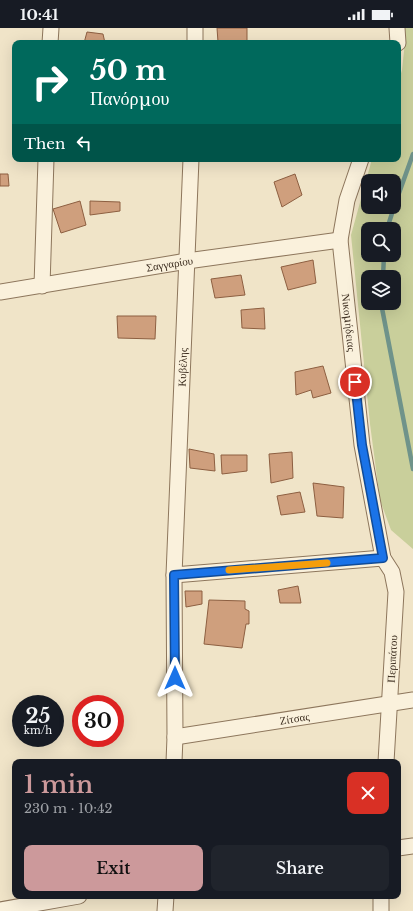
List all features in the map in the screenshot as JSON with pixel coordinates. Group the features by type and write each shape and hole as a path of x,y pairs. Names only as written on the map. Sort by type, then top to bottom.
{"street":[{"path":"50,40 51,28"},
{"path":"194,40 195,28"},
{"path":"397,28 398,40"},
{"path":"42,286 46,162"},
{"name":"Κυβέλης","path":"174,759 174,575 191,162"},
{"name":"Νικομήδειας","path":"360,162 347,200 340,240 362,445 383,558"},
{"name":"Σαγγαρίου","path":"0,292 187,261 340,240"},
{"path":"174,575 383,558"},
{"name":"Περιπάτου","path":"383,558 392,572 396,592 386,759"},
{"name":"Ζίτσας","path":"175,737 413,700"},
{"path":"401,848 413,846"},
{"path":"0,910 24,909 67,899"},
{"path":"165,911 166,899"},
{"path":"381,899 381,911"}],"green space":[{"path":"404,28 413,28 413,549 391,530 380,500 370,424 351,235 361,199 361,214 401,214 401,174 368,174 371,162 401,162 401,73 405,42"}],"building":[{"path":"217,28 247,28 247,40 218,40"},
{"path":"87,32 103,34 104,40 85,40"},
{"path":"0,174 8,174 9,186 0,186"},
{"path":"295,174 302,195 282,207 274,182"},
{"path":"80,201 86,225 61,233 53,209"},
{"path":"90,201 120,202 120,211 90,215"},
{"path":"313,260 316,283 288,290 281,267"},
{"path":"241,275 245,295 215,298 211,279"},
{"path":"264,308 265,329 242,328 241,310"},
{"path":"117,316 156,316 155,339 118,338"},
{"path":"323,366 331,393 313,398 311,390 296,395 295,372"},
{"path":"189,449 214,454 215,471 190,468"},
{"path":"292,452 293,478 271,483 269,454"},
{"path":"221,455 247,455 247,471 222,474"},
{"path":"313,483 344,487 343,518 317,516"},
{"path":"300,492 305,512 281,515 277,496"},
{"path":"298,586 301,603 280,603 278,590"},
{"path":"185,591 202,591 202,604 186,607"},
{"path":"209,600 245,601 245,609 249,611 249,624 246,624 242,648 204,644"}],"waterway":[{"path":"401,187 413,154"},
{"path":"389,222 392,214"},
{"path":"383,270 384,262"},
{"path":"382,310 413,469"}],"slow traffic":[{"path":"229,570 327,563"}],"route":[{"path":"175,678 174,575 383,558 362,445 355,382"}]}
